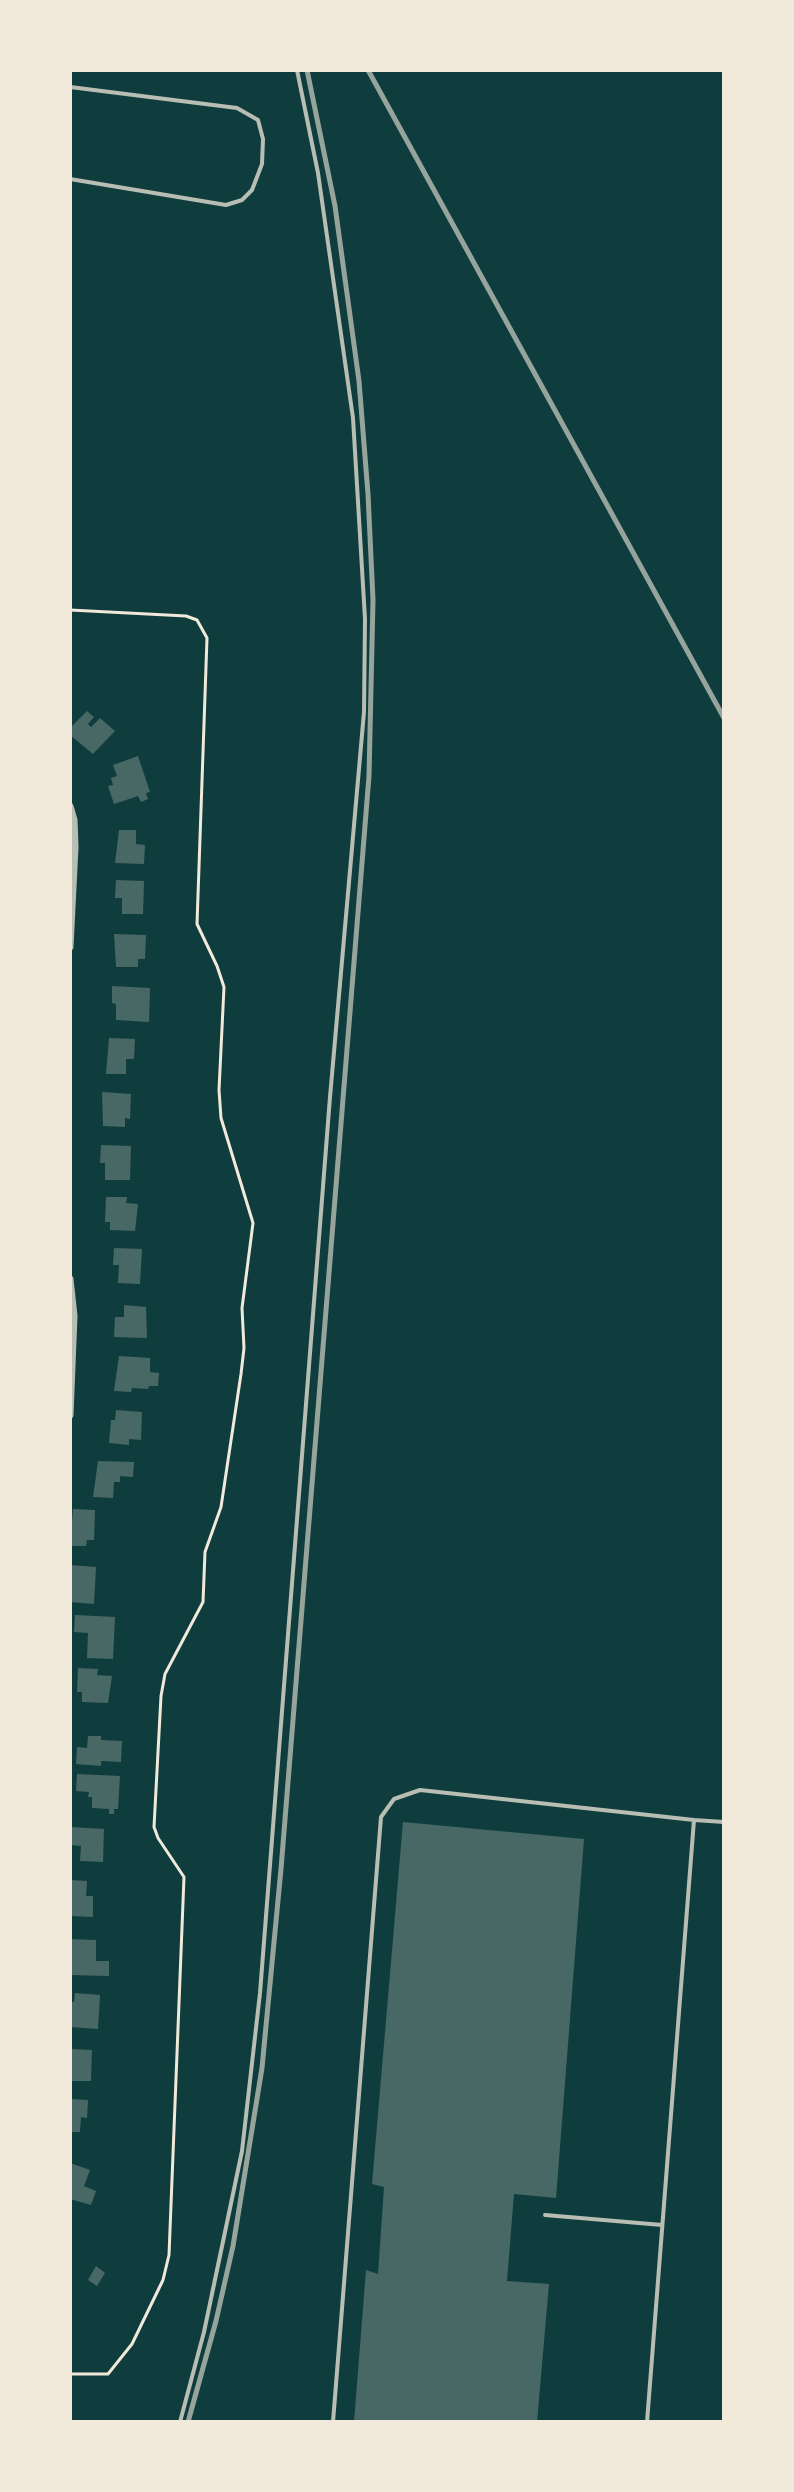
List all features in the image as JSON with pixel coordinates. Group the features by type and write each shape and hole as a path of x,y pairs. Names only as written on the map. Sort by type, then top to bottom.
{"street":[{"path":"70,806 75,847 70,947"},
{"path":"70,1279 74,1316 70,1415"}],"lane":[{"path":"180,2422 204,2332 242,2151 260,1993 329,1113 364,712 365,619 353,418 318,173 297,70"},
{"path":"70,87 237,108 258,120 263,139 262,164 252,190 242,200 226,205 70,179"},
{"path":"333,2422 381,1817 394,1799 420,1790 724,1822"},
{"path":"647,2422 694,1820"},
{"path":"545,2215 662,2225"}],"path":[{"path":"70,610 186,616 197,620 207,638 197,924 224,987 219,1090 221,1118 253,1223 242,1308 244,1348 241,1374 221,1507 204,1559 203,1602 165,1674 160,1707 154,1827 184,1877 169,2255 163,2280 132,2344 108,2374 70,2374"}],"building":[{"path":"87,711 94,717 88,724 91,727 100,718 115,731 93,754 70,735 70,728"},
{"path":"138,756 150,792 146,793 148,799 141,802 138,796 114,804 108,786 113,785 111,778 117,776 113,765"},
{"path":"119,830 136,830 136,844 145,845 144,864 115,863"},
{"path":"116,880 144,881 143,914 122,914 122,898 115,898"},
{"path":"114,934 146,935 145,959 138,959 138,967 116,967"},
{"path":"112,986 150,988 149,1022 116,1020"},
{"path":"109,1038 135,1039 134,1059 126,1059 126,1074 106,1074"},
{"path":"102,1092 131,1094 130,1119 125,1118 125,1127 103,1126"},
{"path":"101,1145 131,1146 130,1180 105,1180 105,1163 100,1163"},
{"path":"106,1197 127,1197 126,1203 138,1204 135,1231 110,1230 110,1222 105,1222"},
{"path":"114,1248 142,1249 140,1284 118,1283 119,1265 113,1265"},
{"path":"124,1305 146,1307 147,1338 114,1337 115,1317 124,1317"},
{"path":"119,1356 150,1358 150,1372 159,1373 158,1386 132,1388 131,1392 114,1391"},
{"path":"116,1410 142,1412 141,1440 129,1439 129,1445 109,1443 111,1420 115,1420"},
{"path":"98,1461 134,1462 133,1477 120,1476 120,1482 114,1482 113,1498 93,1497"},
{"path":"73,1509 95,1510 94,1540 87,1540 86,1546 70,1546"},
{"path":"70,1565 96,1567 94,1604 70,1602"},
{"path":"75,1615 115,1617 113,1659 87,1658 88,1633 74,1632"},
{"path":"78,1668 98,1669 97,1675 112,1676 108,1703 82,1702 82,1692 77,1692"},
{"path":"88,1736 122,1741 121,1762 101,1761 101,1766 76,1764 77,1747 87,1748"},
{"path":"77,1774 120,1776 118,1809 114,1809 114,1814 109,1814 109,1809 92,1808 89,1792 76,1791"},
{"path":"403,1822 584,1839 556,2198 514,2194 507,2281 549,2284 537,2422 354,2422 366,2270 378,2274 384,2187 372,2184"},
{"path":"70,1827 104,1829 103,1862 80,1861 81,1846 70,1845"},
{"path":"70,1880 87,1881 86,1896 93,1896 93,1917 70,1916"},
{"path":"71,1939 96,1940 96,1961 109,1961 109,1976 70,1975"},
{"path":"75,1993 100,1995 98,2029 70,2027 70,2009"},
{"path":"71,2049 92,2050 91,2081 70,2081"},
{"path":"70,2099 88,2100 87,2118 81,2117 80,2132 70,2132"},
{"path":"70,2163 90,2170 84,2186 96,2191 91,2205 70,2199"},
{"path":"96,2266 105,2273 97,2286 88,2280"}],"railway":[{"path":"188,2422 233,2246 262,2068 281,1869 369,776 373,600 359,381 335,206 307,70"},
{"path":"368,70 724,718"}]}
